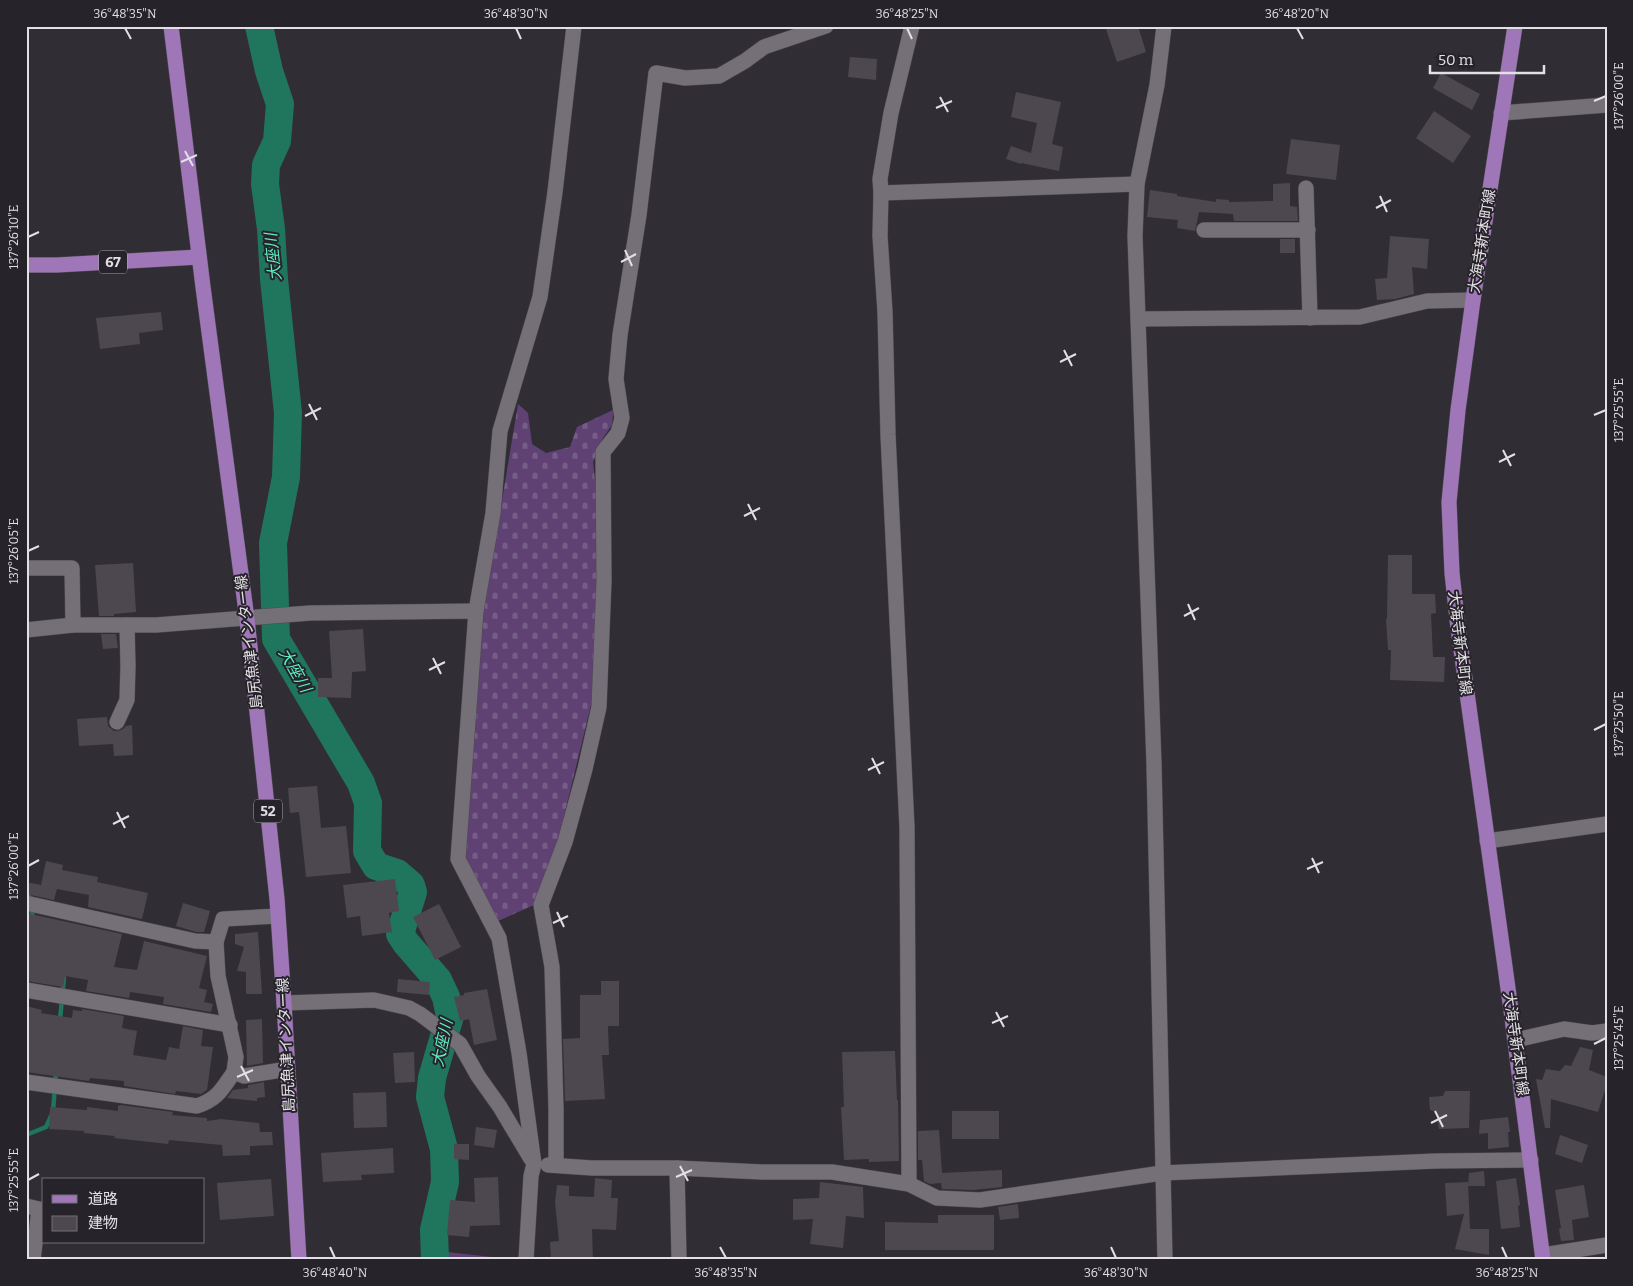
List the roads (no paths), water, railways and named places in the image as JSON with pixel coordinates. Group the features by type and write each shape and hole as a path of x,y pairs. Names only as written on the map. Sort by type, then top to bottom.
{"main road":[{"name":"島尻魚津インター線","path":"171,26 199,257 248,619 278,916 299,1260"},
{"name":"大海寺新本町線","path":"1515,26 1473,300 1458,410 1449,502 1452,573 1487,841 1516,1040 1543,1257"},
{"name":"67","path":"26,265 199,257"}],"street":[{"path":"526,1260 531,1176 534,1164 519,1053 499,938 458,859 476,611 493,513 500,431 540,296 555,192 574,26"},
{"path":"556,1165 552,967 541,906 565,842 585,769 599,707 604,580 602,452 618,433 622,418 616,379 620,335 639,214 656,73 684,78 720,76 764,47 826,26"},
{"path":"908,1184 907,827 888,435 885,312 880,236 880,179 891,113 912,26"},
{"path":"1164,26 1157,85 1136,184 1135,236 1154,764 1165,1260"},
{"path":"1502,113 1607,105"},
{"path":"881,193 1136,184"},
{"path":"1306,188 1310,318"},
{"path":"1204,230 1308,230"},
{"path":"1138,319 1360,317 1427,301 1473,300"},
{"path":"26,568 72,568 73,625"},
{"path":"26,630 73,625 156,625 310,613 476,611"},
{"path":"116,722 127,700 127,625"},
{"path":"1487,841 1607,824"},
{"path":"26,902 195,941 216,942"},
{"path":"26,1082 198,1106 210,1102 220,1092 234,1072 236,1057 218,976 216,942 223,919 278,916"},
{"path":"26,990 230,1024"},
{"path":"284,1003 374,1000 409,1008 420,1014 460,1044 534,1164"},
{"path":"1516,1040 1564,1029 1592,1033 1607,1031"},
{"path":"234,1072 244,1076 288,1069"},
{"path":"534,1164 592,1168 832,1172 908,1184 937,1198 980,1200 1162,1173 1436,1161 1531,1160"},
{"path":"677,1168 679,1260"},
{"path":"26,1206 39,1209 33,1260"},
{"path":"1543,1257 1607,1245"}],"waterway":[{"name":"大座川","path":"259,26 269,71 280,104 277,141 266,165 265,184 288,413 286,477 273,543 276,639 361,783 368,803 367,851 376,866 397,873 411,885 413,892 400,934 438,980 446,997 450,1016 432,1078 430,1097 444,1149 445,1182 434,1230 435,1260"},
{"path":"26,881 33,918"},
{"path":"60,1020 64,978"},
{"path":"26,1135 46,1127 53,1112 56,1071"}]}
